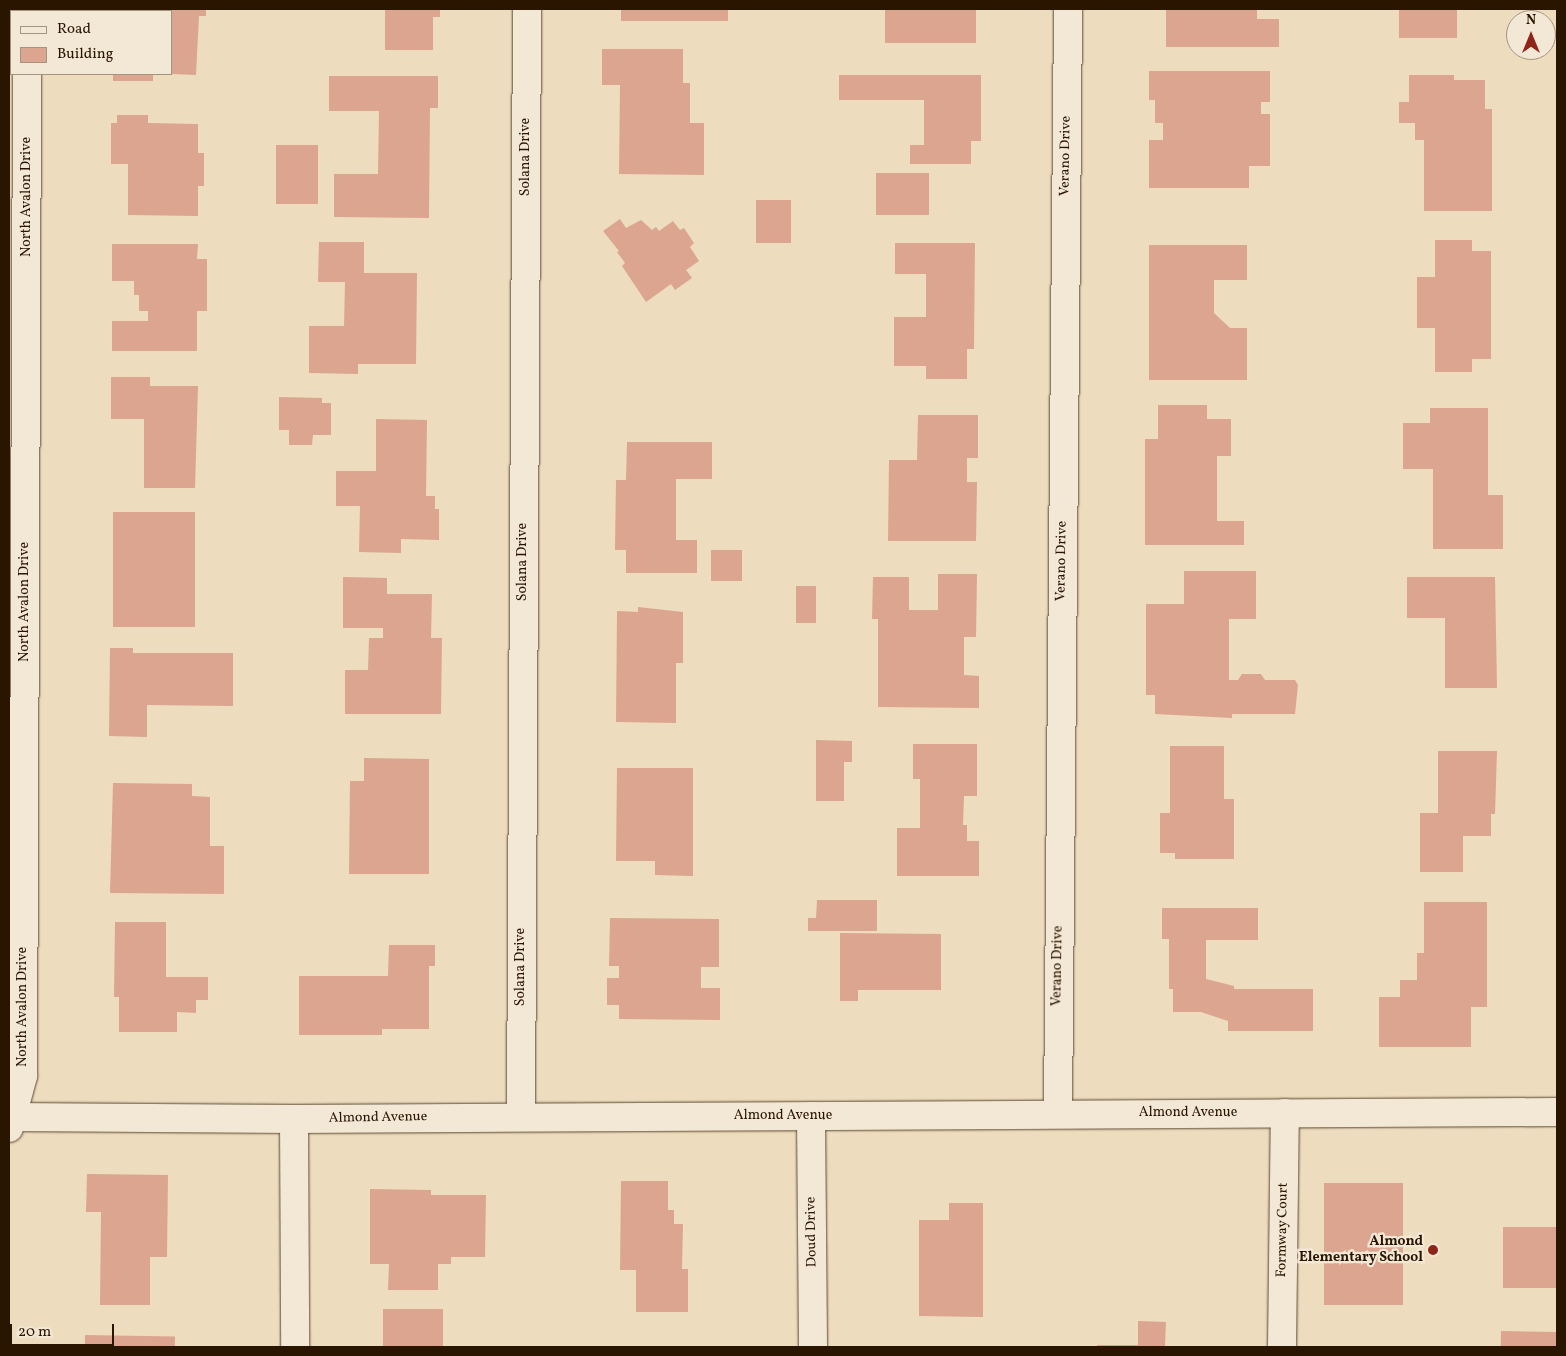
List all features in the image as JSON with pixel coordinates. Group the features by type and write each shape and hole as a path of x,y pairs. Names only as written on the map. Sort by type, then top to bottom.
{"street":[{"name":"Solana Drive","path":"521,1116 527,9"},
{"name":"Verano Drive","path":"1058,1114 1068,9"},
{"name":"North Avalon Drive","path":"10,1121 23,1076 27,75"},
{"name":"Almond Avenue","path":"10,1121 521,1116 1557,1112"},
{"name":"Formway Court","path":"1282,1347 1285,1113"},
{"name":"Doud Drive","path":"811,1116 813,1347"},
{"path":"294,1119 295,1347"}],"building":[{"path":"113,9 206,9 206,16 199,16 196,75 172,74 172,10"},
{"path":"385,9 440,9 440,17 433,17 433,50 385,50"},
{"path":"621,9 728,9 728,21 621,21"},
{"path":"885,9 976,9 976,43 885,43"},
{"path":"1166,9 1257,9 1257,19 1279,19 1279,47 1166,47"},
{"path":"1399,9 1457,9 1457,38 1399,38"},
{"path":"602,49 683,49 683,83 690,83 690,123 704,123 704,175 619,174 620,85 602,85"},
{"path":"1149,71 1270,71 1270,102 1261,102 1261,114 1270,114 1270,166 1249,166 1249,188 1149,188 1149,140 1163,140 1163,123 1155,123 1155,100 1149,100"},
{"path":"113,75 153,75 153,81 113,81"},
{"path":"839,75 981,75 981,141 971,141 971,164 910,164 910,145 924,145 924,100 839,100"},
{"path":"1409,75 1454,75 1454,80 1485,80 1485,109 1492,109 1492,211 1424,211 1424,140 1415,140 1415,123 1399,123 1399,102 1409,102"},
{"path":"329,76 438,76 438,108 430,108 429,218 334,217 334,174 378,174 379,111 329,111"},
{"path":"117,115 148,115 148,123 198,124 198,153 204,153 204,186 198,186 198,216 128,215 128,164 111,164 111,123 117,123"},
{"path":"276,145 318,145 318,204 276,204"},
{"path":"876,173 929,173 929,215 876,215"},
{"path":"756,200 791,200 791,243 756,243"},
{"path":"620,219 626,228 641,220 652,230 656,227 659,231 673,221 680,230 684,228 694,243 690,247 699,261 686,270 692,278 675,290 671,284 646,302 622,266 625,263 617,252 619,251 603,231"},
{"path":"1435,240 1472,240 1472,251 1491,251 1491,359 1472,359 1472,372 1435,372 1435,328 1417,328 1417,277 1435,277"},
{"path":"319,242 364,242 364,273 417,273 416,364 358,364 358,374 309,373 309,326 344,326 345,282 318,282"},
{"path":"895,243 975,243 974,349 967,349 967,379 926,379 926,366 894,366 894,317 926,317 926,274 895,274"},
{"path":"112,244 198,244 197,259 207,259 207,311 197,311 197,351 112,351 112,321 148,321 148,311 139,311 139,295 134,295 134,281 112,281"},
{"path":"1149,245 1247,245 1247,280 1214,280 1214,313 1230,328 1247,328 1247,380 1149,380"},
{"path":"111,377 150,377 150,386 198,386 195,488 144,488 144,419 111,419"},
{"path":"279,397 322,398 322,403 331,403 331,435 313,435 312,445 289,445 289,430 279,430"},
{"path":"1158,405 1207,405 1207,419 1231,419 1231,456 1217,456 1217,521 1244,521 1244,545 1145,545 1145,439 1158,439"},
{"path":"1430,408 1488,408 1488,495 1503,495 1503,549 1433,549 1433,469 1403,469 1403,423 1430,423"},
{"path":"918,415 978,415 978,458 967,458 967,482 977,482 976,541 888,541 889,460 917,460"},
{"path":"376,419 427,420 426,496 435,496 435,509 439,509 439,540 401,539 401,553 359,552 360,506 336,506 336,471 376,471"},
{"path":"627,442 712,442 712,479 676,479 676,540 697,540 697,573 626,573 626,550 615,550 616,480 626,480"},
{"path":"113,512 195,512 195,627 113,627"},
{"path":"711,550 742,550 742,581 711,581"},
{"path":"1184,571 1256,571 1256,619 1229,619 1229,680 1238,680 1242,674 1261,674 1265,680 1295,680 1298,685 1295,714 1232,714 1232,718 1155,714 1155,695 1146,695 1146,604 1184,604"},
{"path":"938,574 977,574 976,637 964,637 964,675 979,676 979,708 878,707 878,619 872,619 873,577 909,577 909,610 938,610"},
{"path":"343,577 387,578 387,594 432,594 431,638 442,638 441,714 345,714 345,670 368,670 369,638 383,638 383,628 343,628"},
{"path":"1407,577 1495,577 1497,688 1445,688 1445,618 1407,618"},
{"path":"796,586 816,586 816,623 796,623"},
{"path":"638,607 683,612 683,663 676,663 676,723 616,722 617,611 638,612"},
{"path":"110,648 133,648 133,653 233,653 233,706 147,705 147,737 109,736"},
{"path":"816,740 852,741 852,762 844,762 844,801 816,801"},
{"path":"913,744 977,744 977,796 964,796 963,825 967,825 967,841 979,841 979,876 897,876 897,828 920,828 920,779 913,779"},
{"path":"1170,746 1224,746 1224,799 1234,799 1234,859 1175,859 1175,853 1160,853 1160,813 1170,813"},
{"path":"1438,751 1497,751 1495,814 1491,814 1491,836 1463,836 1463,872 1420,872 1420,813 1438,813"},
{"path":"364,758 429,759 429,874 349,874 350,781 364,781"},
{"path":"617,768 693,768 693,876 655,875 655,861 616,861"},
{"path":"113,783 192,784 192,796 210,797 210,846 224,846 224,894 110,893"},
{"path":"817,900 877,900 877,931 808,931 808,918 816,918"},
{"path":"1424,902 1487,902 1487,1007 1471,1007 1471,1047 1379,1047 1379,997 1400,997 1400,980 1417,980 1417,953 1424,953"},
{"path":"1162,908 1258,908 1258,940 1206,940 1206,979 1234,986 1234,989 1313,989 1313,1031 1228,1031 1228,1021 1201,1012 1173,1012 1173,989 1169,989 1169,939 1162,939"},
{"path":"610,918 719,919 719,967 701,967 701,988 720,988 720,1020 619,1019 619,1005 607,1005 607,978 619,978 619,966 609,966"},
{"path":"115,922 166,922 166,977 208,977 208,1000 196,1000 196,1013 177,1012 177,1032 119,1032 119,997 114,997"},
{"path":"840,933 941,934 941,990 858,990 858,1001 840,1001"},
{"path":"389,945 435,945 435,966 429,966 429,1029 382,1029 382,1035 299,1035 299,976 388,976"},
{"path":"87,1174 168,1175 167,1257 150,1257 150,1305 100,1305 101,1212 86,1212"},
{"path":"621,1181 668,1181 668,1210 674,1210 674,1224 683,1224 682,1269 688,1269 688,1312 636,1312 636,1270 620,1270"},
{"path":"1324,1183 1403,1183 1403,1305 1324,1305"},
{"path":"370,1189 431,1190 431,1195 486,1195 485,1257 451,1257 451,1264 438,1264 438,1290 388,1290 389,1264 370,1264"},
{"path":"949,1203 983,1203 983,1317 919,1316 919,1220 949,1220"},
{"path":"1503,1227 1557,1227 1557,1288 1503,1288"},
{"path":"383,1309 443,1309 443,1347 383,1347"},
{"path":"1138,1321 1166,1322 1165,1347 1097,1347 1097,1345 1138,1345"},
{"path":"1501,1331 1557,1332 1557,1347 1501,1347"},
{"path":"85,1335 175,1337 175,1347 85,1347"}],"place":[{"name":"Almond Elementary School","path":"1433,1250"}]}
